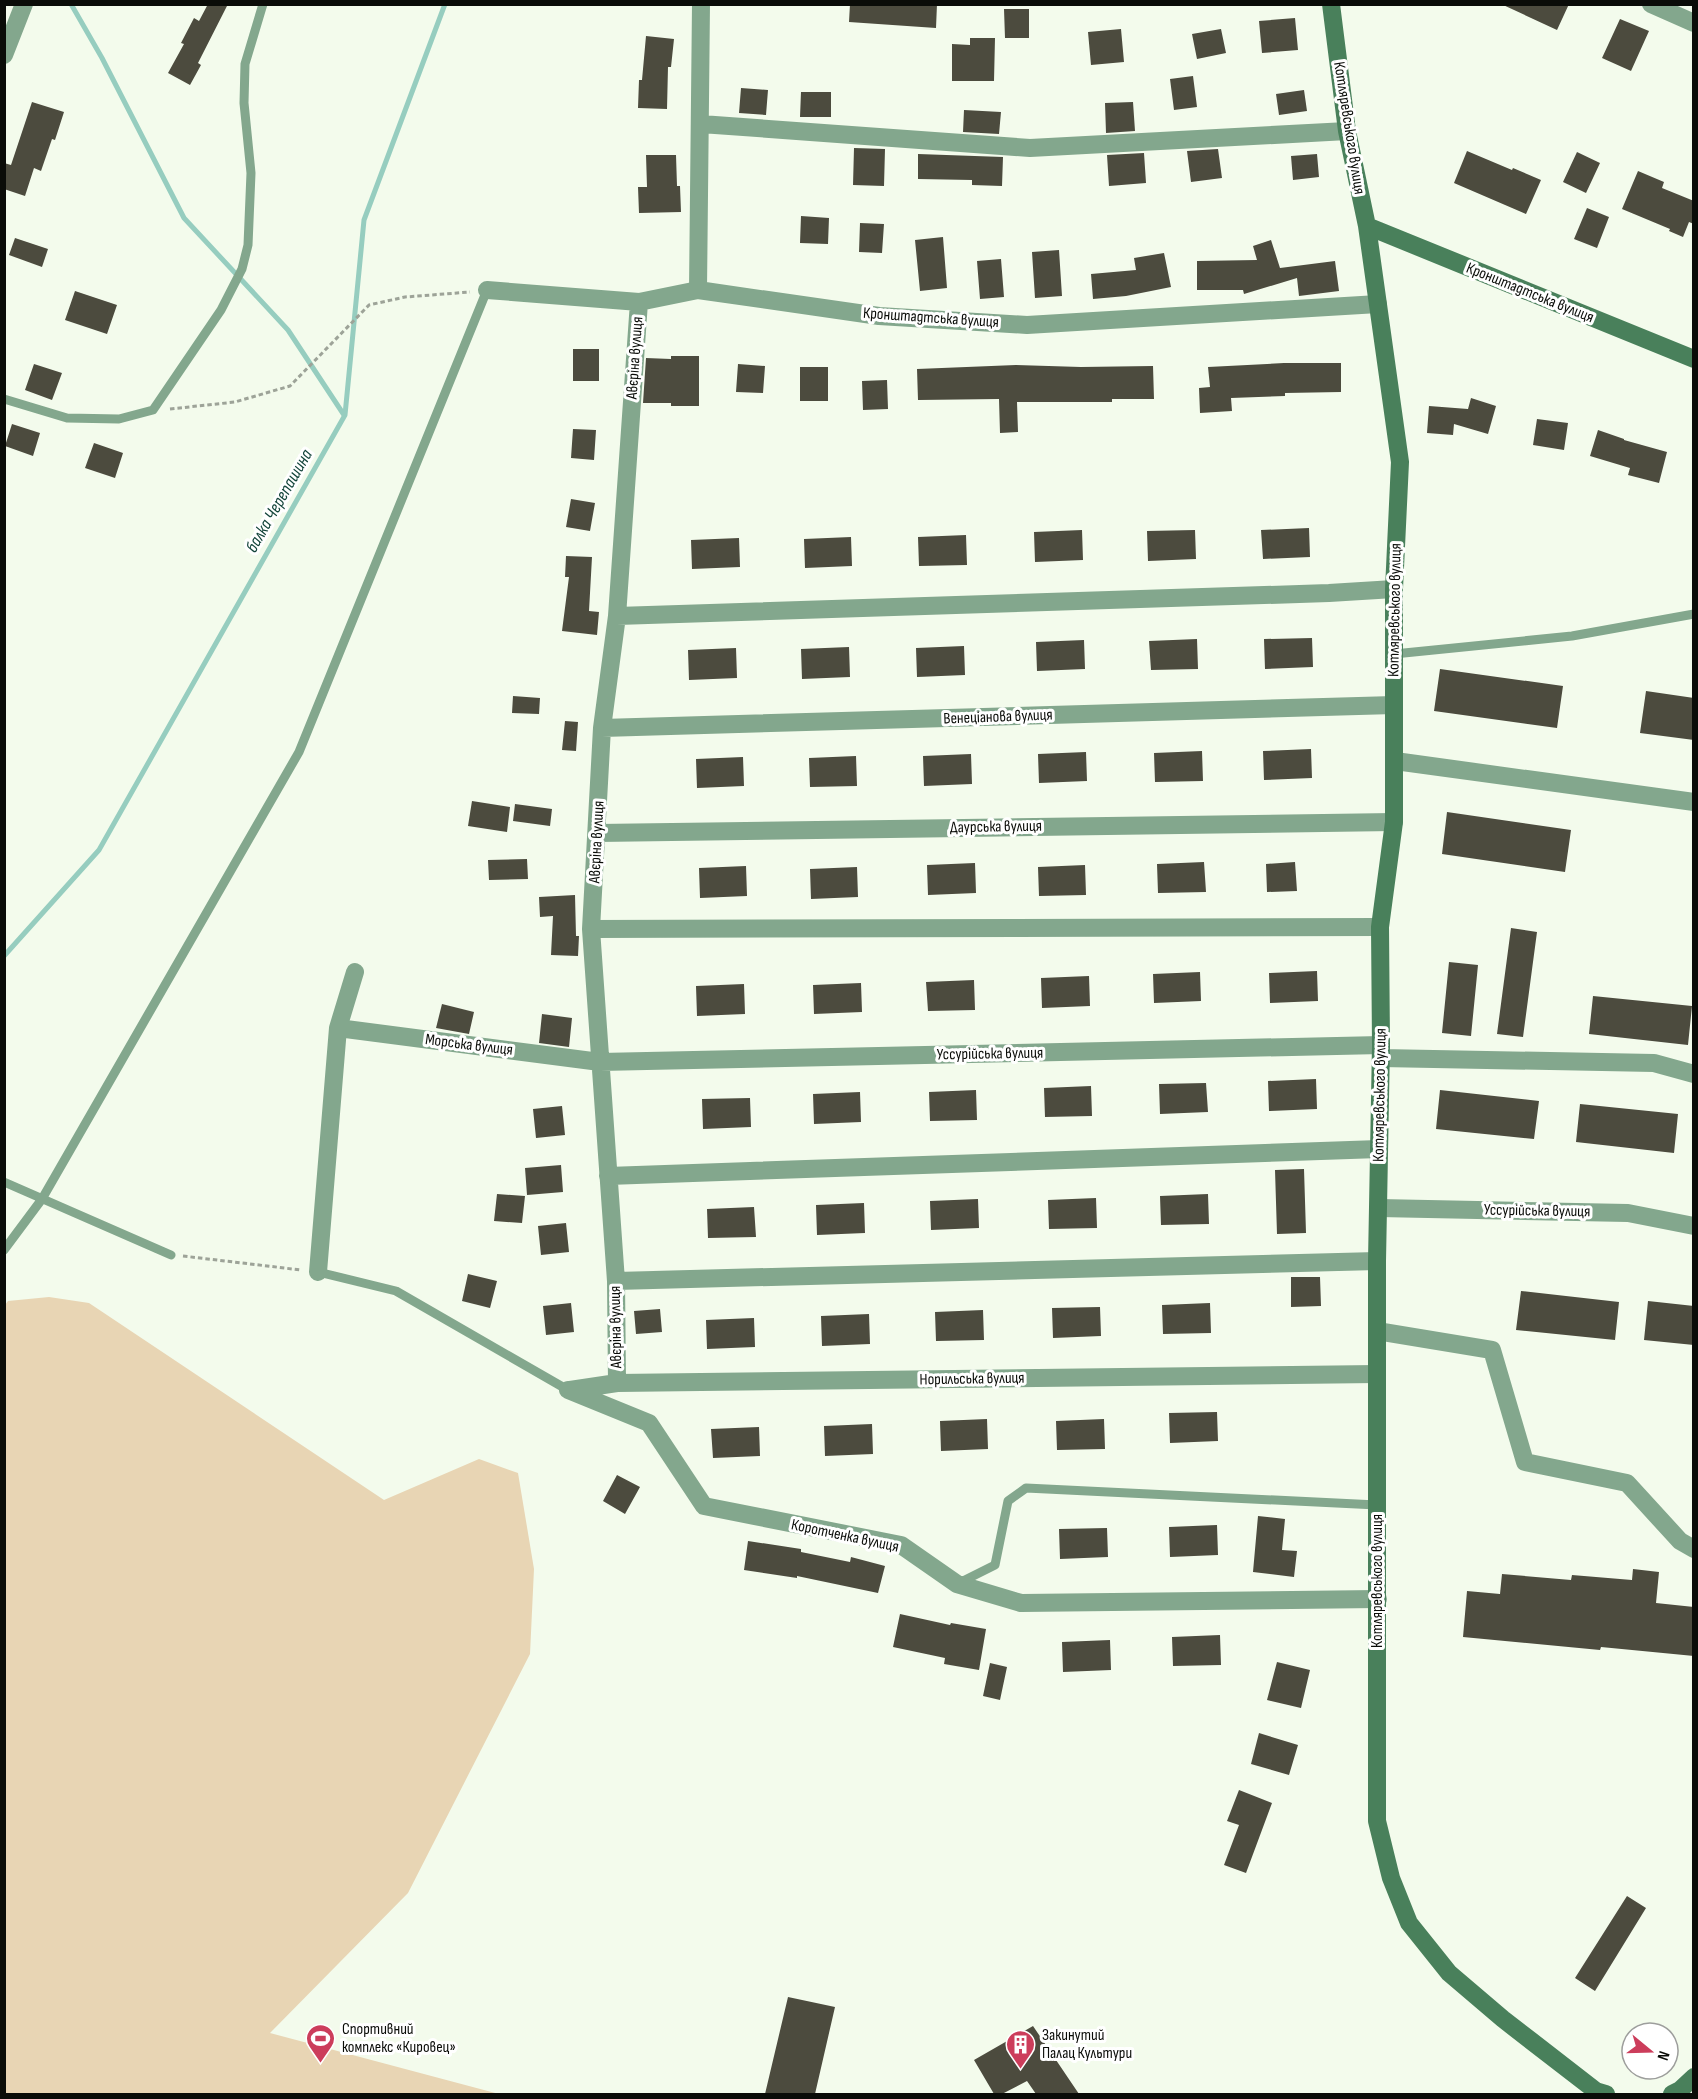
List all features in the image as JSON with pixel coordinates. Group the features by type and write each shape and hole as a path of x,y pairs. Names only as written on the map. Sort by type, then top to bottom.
{"street":[{"path":"4,55 24,4"},
{"path":"698,290 701,4"},
{"name":"Котляревського вулиця","path":"1331,4 1347,131 1367,226 1400,462 1394,589 1394,822 1380,927 1381,1052 1377,1261 1377,1821 1391,1878 1409,1923 1449,1973 1540,2048 1596,2091 1606,2094"},
{"path":"1651,4 1694,23"},
{"path":"701,124 1030,148 1347,131"},
{"name":"Кронштадтська вулиця","path":"1367,226 1694,359"},
{"name":"Кронштадтська вулиця","path":"487,290 639,302 698,290 879,316 1028,325 1378,304"},
{"name":"Авєріна вулиця","path":"617,1383 616,1281 591,929 602,728 617,616 639,302"},
{"path":"617,616 1394,589"},
{"name":"Венеціанова вулиця","path":"602,728 1394,705"},
{"path":"1395,761 1694,802"},
{"name":"Даурська вулиця","path":"598,833 1394,822"},
{"path":"591,929 1380,927"},
{"path":"318,1272 338,1028 355,972"},
{"name":"Морська вулиця","path":"338,1028 600,1062"},
{"name":"Уссурійська вулиця","path":"600,1062 1381,1052 1654,1063 1694,1074"},
{"path":"608,1176 1378,1149"},
{"name":"Уссурійська вулиця","path":"1379,1208 1628,1213 1694,1226"},
{"path":"616,1281 1377,1261"},
{"path":"1377,1331 1492,1350 1525,1462 1627,1483 1680,1542 1694,1549"},
{"name":"Норильська вулиця","path":"568,1390 617,1383 1377,1374"},
{"name":"Коротченка вулиця","path":"568,1390 649,1423 704,1506 901,1545 957,1584 1021,1603 1378,1599"},
{"path":"1672,2094 1694,2077"}],"lane":[{"path":"4,399 67,418 119,419 153,410 221,310 242,269 248,245 251,173 244,103 245,64 262,4"},
{"path":"4,1250 42,1199 299,752 487,290"},
{"path":"1394,654 1572,636 1694,614"},
{"path":"4,1182 171,1255"},
{"path":"318,1272 396,1291 568,1390"},
{"path":"957,1584 995,1565 1008,1501 1026,1488 1377,1505"}],"path":[{"path":"153,410 234,402 290,386 369,305 405,297 487,290"},
{"path":"171,1255 318,1272"}],"shaded area":[{"path":"49,1297 89,1303 384,1500 479,1459 518,1473 534,1569 530,1654 408,1893 270,2033 499,2094 5,2094 5,1305 8,1301"}],"building":[{"path":"208,4 228,4 198,63 201,65 190,85 168,73 184,44 181,43 194,18 199,21"},
{"path":"850,4 937,4 936,28 849,22"},
{"path":"1501,4 1569,4 1557,30"},
{"path":"1004,9 1029,9 1029,38 1005,38"},
{"path":"1295,18 1298,50 1262,53 1259,21"},
{"path":"1620,19 1649,31 1631,71 1602,58"},
{"path":"1121,29 1124,62 1091,65 1088,32"},
{"path":"1221,29 1226,53 1197,59 1192,34"},
{"path":"646,36 674,39 671,67 668,67 667,109 638,108 639,80 642,80"},
{"path":"970,38 995,38 994,81 952,81 952,44 970,45"},
{"path":"1193,76 1197,107 1174,110 1170,79"},
{"path":"741,88 768,90 766,115 739,113"},
{"path":"1304,90 1307,111 1279,115 1276,94"},
{"path":"801,92 831,92 831,117 800,117"},
{"path":"32,102 64,112 41,171 34,168 25,196 4,189 4,163 11,165"},
{"path":"1133,102 1135,131 1106,133 1105,103"},
{"path":"964,110 1001,112 999,134 963,132"},
{"path":"854,148 885,149 884,186 853,185"},
{"path":"1218,149 1222,178 1191,182 1187,151"},
{"path":"1467,151 1541,180 1526,214 1454,183"},
{"path":"1577,152 1600,163 1586,193 1563,182"},
{"path":"1144,153 1146,183 1109,186 1107,155"},
{"path":"918,154 1003,157 1002,186 972,185 972,180 918,179"},
{"path":"1317,154 1319,177 1293,180 1291,156"},
{"path":"646,155 676,155 681,212 639,213 638,187 647,187"},
{"path":"1638,171 1664,182 1662,188 1694,201 1694,224 1689,222 1683,237 1669,231 1670,229 1622,209"},
{"path":"1587,208 1609,217 1597,248 1574,239"},
{"path":"801,216 829,218 828,244 800,243"},
{"path":"860,223 884,224 882,253 859,252"},
{"path":"943,237 947,288 920,291 915,240"},
{"path":"15,238 48,249 42,267 9,255"},
{"path":"1271,240 1280,268 1335,261 1339,291 1299,296 1297,278 1244,294 1243,290 1197,290 1197,261 1257,260 1253,246"},
{"path":"1059,250 1062,296 1035,298 1032,252"},
{"path":"1164,253 1171,287 1126,296 1093,299 1091,274 1136,270 1134,258"},
{"path":"1001,259 1004,297 980,299 977,261"},
{"path":"75,291 117,305 107,334 65,320"},
{"path":"573,349 599,349 599,381 573,381"},
{"path":"671,356 699,356 699,406 643,403 646,358 671,359"},
{"path":"1341,363 1341,392 1285,393 1285,396 1231,398 1232,411 1200,413 1199,388 1210,387 1208,367"},
{"path":"34,364 62,373 52,400 25,390"},
{"path":"738,364 765,366 763,393 736,392"},
{"path":"1016,365 1153,366 1154,399 1112,399 1112,402 1017,402 1018,432 1000,433 999,399 918,400 917,369"},
{"path":"800,367 828,367 828,401 800,401"},
{"path":"887,380 888,409 863,410 862,381"},
{"path":"1471,398 1496,406 1488,434 1454,424 1453,435 1427,433 1429,406 1468,409"},
{"path":"1537,419 1568,423 1564,450 1533,445"},
{"path":"12,424 40,433 33,456 5,446"},
{"path":"573,429 596,430 594,460 571,458"},
{"path":"1598,430 1667,452 1659,483 1628,475 1630,468 1590,456"},
{"path":"94,443 123,453 115,478 85,468"},
{"path":"571,499 595,503 590,531 566,527"},
{"path":"1309,528 1310,557 1263,559 1261,530"},
{"path":"1082,530 1083,560 1035,562 1034,532"},
{"path":"1195,530 1196,559 1148,561 1147,531"},
{"path":"966,535 967,565 919,566 918,537"},
{"path":"851,537 852,566 805,568 804,539"},
{"path":"739,538 740,567 692,569 691,540"},
{"path":"566,556 592,557 589,611 599,612 597,635 562,631 569,577 565,577"},
{"path":"1312,638 1313,667 1265,669 1264,639"},
{"path":"1197,639 1198,669 1151,670 1149,641"},
{"path":"1084,640 1085,669 1037,671 1036,642"},
{"path":"964,646 965,675 917,677 916,648"},
{"path":"849,647 850,677 802,679 801,649"},
{"path":"736,648 737,678 689,680 688,650"},
{"path":"1440,669 1563,686 1557,728 1434,711"},
{"path":"1646,691 1694,698 1694,740 1640,733"},
{"path":"513,696 540,698 539,714 512,713"},
{"path":"565,721 578,722 576,751 562,750"},
{"path":"1311,749 1312,778 1264,780 1263,751"},
{"path":"1202,751 1203,781 1155,782 1154,753"},
{"path":"1086,752 1087,781 1039,783 1038,754"},
{"path":"971,754 972,784 924,786 923,756"},
{"path":"856,756 857,786 810,787 809,758"},
{"path":"743,757 744,786 697,788 696,759"},
{"path":"472,801 510,807 507,832 468,826"},
{"path":"515,804 552,809 550,826 513,821"},
{"path":"1447,812 1571,830 1565,872 1442,854"},
{"path":"527,859 528,879 489,880 488,860"},
{"path":"1204,862 1206,892 1158,893 1157,864"},
{"path":"1295,862 1297,891 1267,892 1266,864"},
{"path":"975,863 976,893 928,895 927,865"},
{"path":"1085,865 1086,895 1039,896 1038,867"},
{"path":"746,866 747,896 700,898 699,868"},
{"path":"857,867 858,897 811,899 810,869"},
{"path":"575,895 576,936 579,936 578,956 551,955 553,916 540,917 539,897"},
{"path":"1511,928 1537,932 1523,1037 1497,1034"},
{"path":"1449,962 1478,965 1471,1036 1442,1033"},
{"path":"1317,971 1318,1001 1270,1003 1269,973"},
{"path":"1200,972 1201,1001 1154,1003 1153,974"},
{"path":"1089,976 1090,1006 1042,1008 1041,978"},
{"path":"974,980 975,1010 928,1011 926,982"},
{"path":"861,983 862,1012 814,1014 813,985"},
{"path":"744,984 745,1014 697,1016 696,986"},
{"path":"1593,996 1692,1006 1688,1045 1589,1034"},
{"path":"442,1004 474,1012 469,1034 436,1028"},
{"path":"542,1014 572,1018 569,1047 539,1043"},
{"path":"1316,1079 1317,1109 1269,1111 1268,1081"},
{"path":"1206,1083 1208,1112 1160,1114 1159,1084"},
{"path":"1091,1086 1092,1116 1045,1117 1044,1088"},
{"path":"976,1090 977,1120 930,1121 929,1092"},
{"path":"1440,1090 1539,1101 1534,1139 1436,1129"},
{"path":"860,1092 861,1122 814,1124 813,1094"},
{"path":"750,1098 751,1127 703,1129 702,1099"},
{"path":"1580,1104 1678,1114 1674,1153 1576,1142"},
{"path":"562,1106 565,1135 536,1138 533,1109"},
{"path":"561,1165 563,1192 527,1195 525,1168"},
{"path":"1304,1169 1306,1233 1277,1234 1275,1170"},
{"path":"497,1194 525,1196 522,1223 494,1221"},
{"path":"1208,1194 1209,1224 1161,1225 1160,1196"},
{"path":"1096,1198 1097,1228 1049,1229 1048,1200"},
{"path":"978,1199 979,1228 931,1230 930,1201"},
{"path":"864,1203 865,1233 817,1235 816,1205"},
{"path":"754,1207 756,1237 708,1238 707,1209"},
{"path":"566,1223 569,1252 541,1255 538,1226"},
{"path":"468,1274 497,1281 490,1308 462,1301"},
{"path":"1291,1277 1320,1277 1321,1306 1291,1307"},
{"path":"1521,1291 1619,1302 1615,1340 1516,1330"},
{"path":"1648,1301 1694,1306 1694,1345 1644,1340"},
{"path":"571,1303 574,1332 546,1335 543,1306"},
{"path":"1210,1303 1211,1333 1163,1334 1162,1305"},
{"path":"1100,1307 1101,1336 1053,1338 1052,1308"},
{"path":"660,1309 662,1332 636,1334 634,1311"},
{"path":"983,1310 984,1340 936,1341 935,1312"},
{"path":"869,1314 870,1344 822,1346 821,1316"},
{"path":"754,1318 755,1347 707,1349 706,1320"},
{"path":"1217,1412 1218,1441 1170,1443 1169,1413"},
{"path":"987,1419 988,1449 941,1451 940,1421"},
{"path":"1104,1419 1105,1449 1057,1450 1056,1421"},
{"path":"872,1424 873,1454 825,1456 824,1426"},
{"path":"759,1427 760,1456 713,1458 711,1429"},
{"path":"617,1475 640,1487 625,1514 603,1501"},
{"path":"1258,1516 1285,1519 1282,1550 1297,1551 1294,1577 1253,1572"},
{"path":"1217,1525 1218,1555 1170,1557 1169,1527"},
{"path":"1107,1528 1108,1557 1060,1559 1059,1529"},
{"path":"748,1541 801,1549 801,1552 850,1562 851,1557 885,1566 878,1593 797,1576 797,1578 744,1570"},
{"path":"1633,1569 1659,1572 1656,1603 1694,1607 1694,1656 1463,1637 1467,1591 1500,1594 1502,1574 1571,1580 1572,1575 1632,1580"},
{"path":"900,1614 950,1625 951,1623 986,1629 979,1670 944,1664 945,1658 893,1647"},
{"path":"1220,1635 1221,1665 1173,1666 1172,1637"},
{"path":"1110,1640 1111,1670 1063,1672 1062,1642"},
{"path":"1277,1662 1310,1670 1301,1708 1267,1700"},
{"path":"990,1663 1007,1667 1000,1700 983,1696"},
{"path":"1259,1733 1298,1745 1289,1775 1251,1764"},
{"path":"1239,1790 1272,1803 1246,1873 1224,1865 1239,1825 1227,1821"},
{"path":"1627,1896 1646,1908 1595,1991 1575,1978"},
{"path":"788,1997 835,2007 815,2094 765,2094"},
{"name":"Закинутий Палац Культури","path":"1033,2026 1079,2094 1036,2094 1027,2081 1002,2094 994,2094 974,2060"}],"waterway":[{"path":"71,4 102,58 184,218 288,330 344,415"},
{"name":"балка Черепашина","path":"4,956 99,850 345,415 364,220 445,4"}],"place":[{"name":"Cпортивний комплекс «Кировец»","path":"321,2064"},
{"name":"Закинутий Палац Культури","path":"1021,2070"}]}
